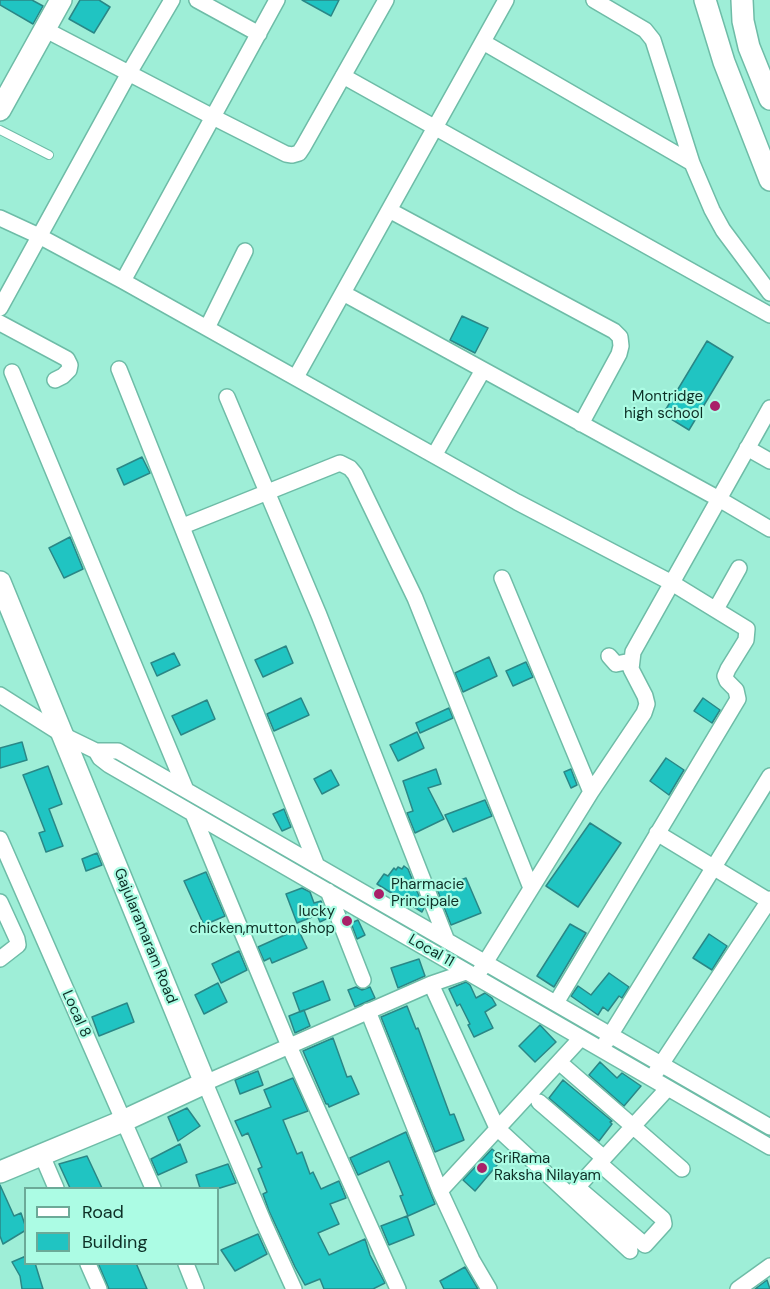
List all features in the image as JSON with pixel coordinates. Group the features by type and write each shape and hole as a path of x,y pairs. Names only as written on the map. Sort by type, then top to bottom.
{"main road":[{"path":"0,110 61,0"},
{"path":"705,0 724,62 770,180"},
{"path":"742,0 743,21 749,47 770,99"},
{"name":"Gajularamaram Road","path":"0,582 205,1083"},
{"path":"0,1172 41,1153 123,1121 205,1083"}],"street":[{"path":"0,308 129,73 172,0"},
{"path":"197,0 259,34"},
{"path":"123,281 277,0"},
{"path":"46,30 213,117 292,155 299,153 303,147 386,0"},
{"path":"296,378 506,0"},
{"path":"594,0 645,30 653,40 692,163 711,210 723,230 770,293"},
{"path":"483,42 692,163"},
{"path":"343,76 770,315"},
{"path":"389,210 614,331 620,337 619,354 581,424"},
{"path":"0,218 123,281 517,502 672,583 747,629 746,640 726,676 727,681 736,690 738,699 556,1003"},
{"path":"207,328 245,251"},
{"path":"343,293 770,529"},
{"path":"0,323 67,359 70,365 69,370 55,380"},
{"path":"119,369 317,866"},
{"path":"435,454 483,370"},
{"path":"12,372 186,790"},
{"path":"227,397 319,615 447,941"},
{"path":"294,1289 205,1083 431,984 471,975 485,963 591,792 644,713 647,704 645,696 631,669 633,652 770,408"},
{"path":"747,448 770,461"},
{"path":"183,526 340,463 350,468 415,598 531,888"},
{"path":"716,609 739,568"},
{"path":"502,578 591,792"},
{"path":"609,657 616,664 631,661"},
{"name":"Local 11","path":"0,695 63,735 96,751 118,751 770,1127"},
{"name":"Local 11","path":"96,751 100,758 109,765 770,1147"},
{"path":"602,1050 770,776"},
{"path":"193,814 289,1046 398,1289"},
{"path":"218,829 226,814"},
{"path":"652,1079 770,900 657,833"},
{"name":"Local 8","path":"0,839 153,1187"},
{"path":"328,891 363,980"},
{"path":"353,906 361,891"},
{"path":"0,902 18,945 0,959"},
{"path":"431,984 497,1128 573,1192 645,1245 664,1224 663,1220 539,1101"},
{"path":"368,1011 440,1191 472,1260 489,1289"},
{"path":"440,1191 497,1128 560,1069 581,1038"},
{"path":"560,1069 630,1130 682,1169"},
{"path":"573,1192 668,1088"},
{"path":"726,1122 735,1107"},
{"path":"41,1153 56,1187"},
{"path":"573,1192 630,1251"},
{"path":"89,1265 99,1289"},
{"path":"187,1265 196,1289"},
{"path":"738,1289 768,1271"}],"lane":[{"path":"0,130 49,155"}],"building":[{"path":"0,0 32,0 43,6 33,24 0,5"},
{"path":"80,0 99,0 110,7 94,33 69,19"},
{"path":"302,0 339,0 331,16"},
{"path":"462,316 488,328 475,353 450,340"},
{"path":"707,341 733,357 689,430 663,414"},
{"path":"142,457 150,473 124,485 117,469"},
{"path":"70,537 83,569 64,578 49,548"},
{"path":"286,646 293,663 263,677 255,660"},
{"path":"174,653 180,665 157,676 151,663"},
{"path":"489,657 497,676 463,692 455,673"},
{"path":"526,662 533,677 513,686 506,671"},
{"path":"301,698 309,715 274,731 267,714"},
{"path":"703,698 720,710 712,723 694,711"},
{"path":"207,700 215,719 181,735 172,716"},
{"path":"449,708 453,718 420,733 416,723"},
{"path":"417,732 424,748 398,761 390,745"},
{"path":"22,742 27,760 0,768 0,748"},
{"path":"666,758 684,770 669,795 650,781"},
{"path":"48,766 62,804 49,809 63,846 46,852 39,833 45,831 23,775"},
{"path":"436,769 441,784 428,788 444,819 415,833 407,813 413,811 403,781"},
{"path":"571,769 577,785 571,788 564,772"},
{"path":"331,770 339,785 322,794 314,779"},
{"path":"485,800 492,816 453,832 445,815"},
{"path":"284,809 291,827 282,831 273,814"},
{"path":"590,823 621,843 578,907 546,886"},
{"path":"97,853 102,865 86,871 82,859"},
{"path":"404,866 408,869 424,908 422,912 377,884 384,874 388,876 394,868 402,869"},
{"path":"206,872 225,916 204,925 184,881"},
{"path":"466,878 481,913 451,925 437,889"},
{"path":"302,888 310,892 314,903 321,901 328,918 320,922 317,915 297,923 286,894"},
{"path":"358,920 365,935 357,939 351,923"},
{"path":"570,924 586,933 554,987 537,976"},
{"path":"298,929 307,948 272,963 270,958 264,961 258,947"},
{"path":"709,934 727,946 712,970 693,958"},
{"path":"239,951 247,970 221,983 212,964"},
{"path":"419,959 425,976 398,988 391,968"},
{"path":"609,973 629,987 622,998 619,996 608,1011 603,1007 598,1015 571,996 578,986 591,995"},
{"path":"323,981 330,1000 300,1012 293,993"},
{"path":"466,982 470,985 476,998 485,993 496,1005 485,1012 493,1028 474,1037 460,1004 457,1006 449,989"},
{"path":"218,983 227,1002 204,1014 195,995"},
{"path":"356,987 362,990 370,987 375,998 355,1007 348,990"},
{"path":"127,1003 134,1022 99,1036 92,1017"},
{"path":"407,1006 416,1029 418,1028 450,1115 454,1114 464,1140 435,1152 381,1017"},
{"path":"304,1010 310,1026 295,1033 289,1016"},
{"path":"540,1025 556,1042 535,1062 519,1046"},
{"path":"333,1038 347,1077 351,1076 359,1094 329,1107 303,1051"},
{"path":"600,1062 617,1078 622,1073 641,1086 624,1106 589,1075"},
{"path":"258,1071 263,1085 240,1094 235,1080"},
{"path":"293,1078 308,1111 283,1120 297,1154 302,1152 310,1174 313,1172 321,1189 339,1181 346,1198 330,1204 339,1224 318,1233 329,1255 365,1239 370,1255 385,1283 373,1289 324,1289 320,1279 305,1285 269,1211 263,1194 267,1192 258,1169 262,1167 248,1133 242,1136 235,1121 271,1107 264,1090"},
{"path":"563,1080 612,1121 599,1141 549,1098"},
{"path":"187,1108 200,1126 178,1141 168,1117"},
{"path":"406,1132 435,1204 408,1216 400,1196 403,1195 389,1161 358,1175 350,1158"},
{"path":"180,1144 187,1162 158,1175 151,1159"},
{"name":"SriRama Raksha Nilayam","path":"492,1149 503,1158 475,1191 463,1180"},
{"path":"87,1156 102,1187 70,1187 59,1164"},
{"path":"228,1164 236,1183 220,1188 200,1187 196,1175"},
{"path":"0,1185 14,1216 21,1213 24,1231 3,1244 0,1236"},
{"path":"407,1216 414,1235 389,1245 381,1226"},
{"path":"258,1234 267,1254 235,1271 221,1250"},
{"path":"24,1257 24,1265 36,1265 43,1289 22,1289 20,1276 12,1262"},
{"path":"99,1265 137,1265 147,1289 109,1289"},
{"path":"465,1267 478,1289 444,1289 440,1281"},
{"path":"767,1280 770,1289 755,1289"}],"place":[{"name":"Montridge high school","path":"715,406"},
{"name":"Pharmacie Principale","path":"379,894"},
{"name":"lucky chicken,mutton shop","path":"347,921"},
{"name":"SriRama Raksha Nilayam","path":"482,1168"}]}
